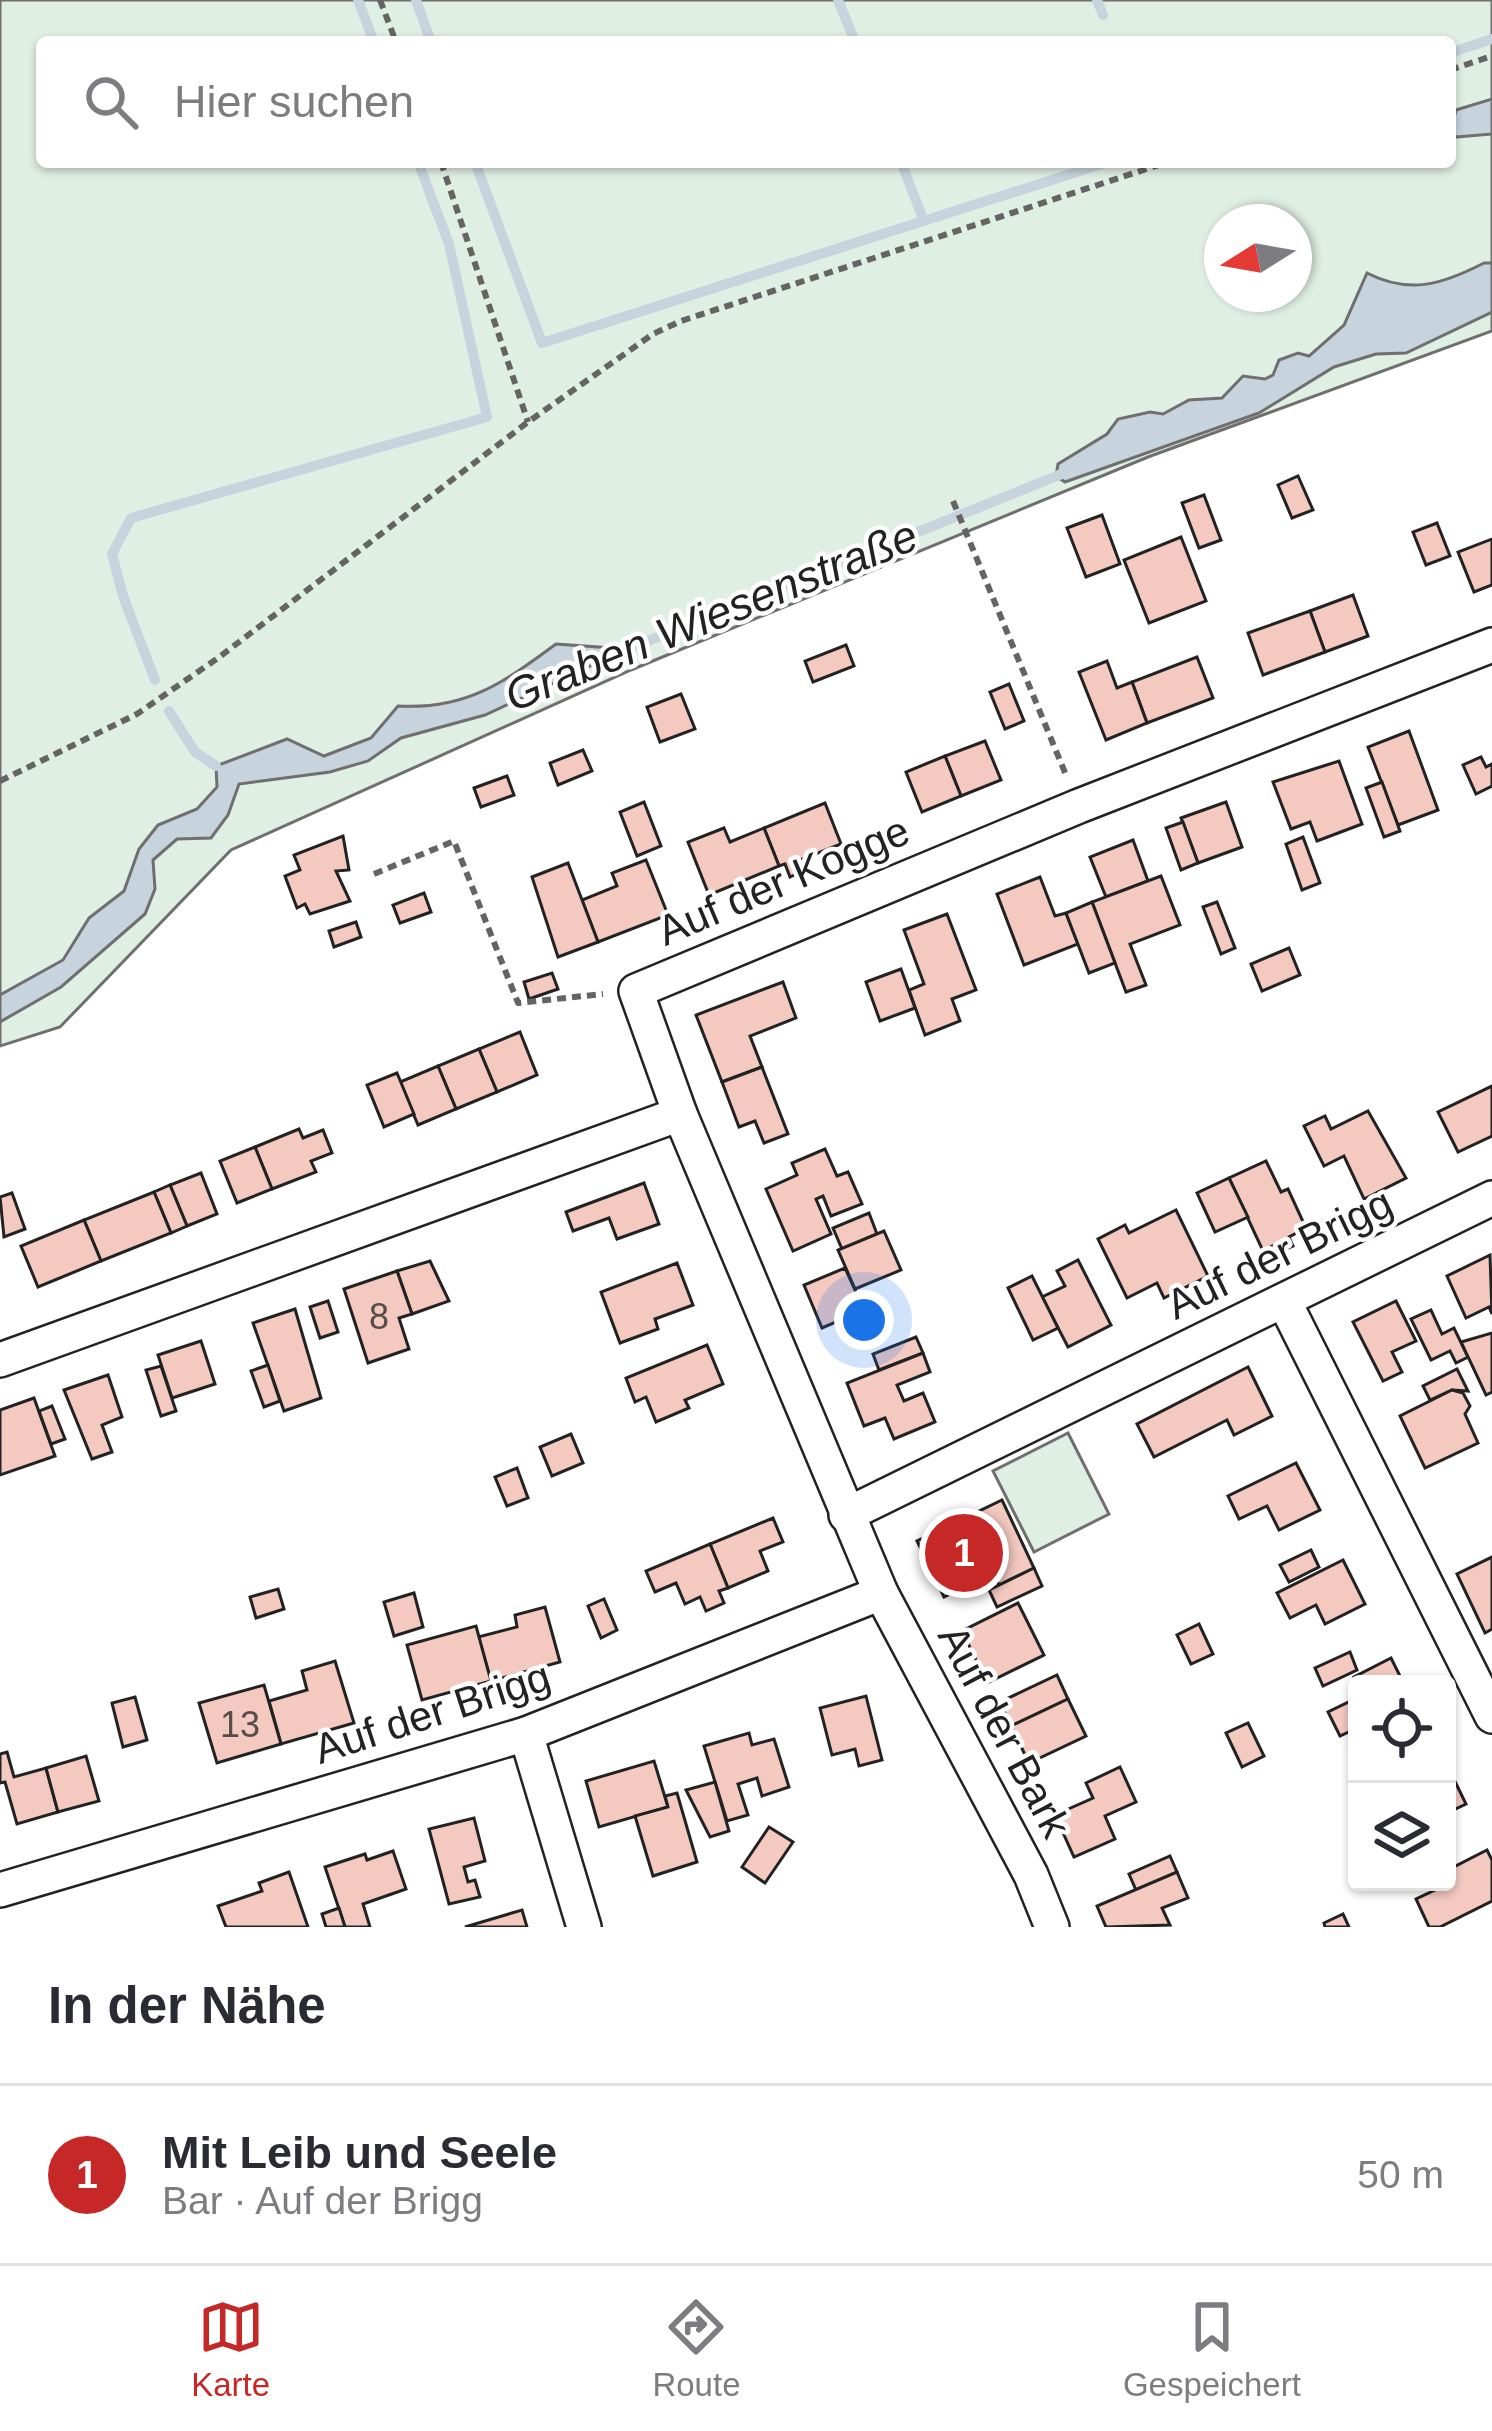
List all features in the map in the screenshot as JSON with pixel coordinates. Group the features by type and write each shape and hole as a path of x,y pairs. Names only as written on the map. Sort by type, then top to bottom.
{"street":[{"name":"Auf der Kogge","path":"680,1114 636,991 1079,806 1492,645"},
{"path":"0,1360 680,1114"},
{"name":"Auf der Bark","path":"680,1114 881,1593 1031,1874 1052,1927"},
{"name":"Auf der Brigg","path":"846,1515 1492,1198"},
{"path":"1284,1301 1492,1716"},
{"name":"Auf der Brigg","path":"0,1890 526,1734 881,1593"},
{"path":"526,1734 584,1927"}],"path":[{"path":"380,0 394,36"},
{"path":"1456,68 1492,56"},
{"path":"443,168 528,422"},
{"path":"0,781 137,713 186,680 528,422 653,334 1150,168"},
{"path":"953,501 1079,806"},
{"path":"374,874 454,841 518,1003 636,991"}],"green space":[{"path":"0,0 1492,0 1492,331 1148,457 631,670 231,850 60,1027 0,1046"},
{"path":"1068,1433 1109,1514 1034,1552 993,1471"}],"shaded area":[{"path":"1492,99 1492,134 1456,136 1456,110"},
{"path":"1492,263 1492,312 1406,353 1376,354 1334,367 1259,413 1065,482 1056,476 1058,464 1107,434 1118,419 1163,414 1189,400 1222,398 1243,376 1265,379 1273,375 1279,360 1298,353 1309,356 1344,325 1367,273 1398,284 1426,284"},
{"path":"556,644 612,648 612,656 485,715 401,738 368,761 330,772 239,784 228,815 211,838 177,839 153,860 155,889 145,914 61,987 0,1022 0,995 63,960 89,918 124,891 139,849 158,825 197,809 217,787 216,766 287,739 324,756 371,738 398,706 444,703 483,691"}],"building":[{"path":"1298,476 1313,510 1292,518 1278,485"},
{"path":"1204,495 1221,540 1199,548 1182,503"},
{"path":"1102,515 1120,564 1086,577 1067,528"},
{"path":"1437,523 1450,556 1426,565 1413,532"},
{"path":"1181,537 1206,601 1149,623 1124,560"},
{"path":"1492,539 1492,585 1474,592 1458,552"},
{"path":"1353,595 1368,636 1325,652 1310,611"},
{"path":"1310,611 1325,652 1263,675 1248,633"},
{"path":"846,645 854,666 813,682 805,661"},
{"path":"1197,657 1213,698 1147,723 1132,682"},
{"path":"1107,661 1117,688 1132,682 1147,723 1106,740 1079,672"},
{"path":"1009,684 1024,721 1005,729 990,692"},
{"path":"681,694 695,729 660,742 647,707"},
{"path":"1409,731 1438,810 1398,825 1368,747"},
{"path":"985,741 1001,780 961,796 945,756"},
{"path":"583,750 592,771 558,785 550,763"},
{"path":"945,756 961,796 922,812 906,772"},
{"path":"1481,757 1486,767 1492,764 1492,786 1476,794 1463,765"},
{"path":"1339,761 1362,824 1317,841 1310,822 1291,829 1273,782"},
{"path":"507,776 514,795 481,807 474,788"},
{"path":"1382,782 1400,831 1384,837 1366,788"},
{"path":"644,802 661,846 637,856 620,812"},
{"path":"1226,802 1242,847 1198,863 1181,818"},
{"path":"825,803 841,844 800,860 805,870 790,877 785,864 779,866 764,828"},
{"path":"1183,822 1198,863 1181,870 1166,828"},
{"path":"724,828 730,842 764,828 779,866 709,895 688,842"},
{"path":"343,836 349,870 336,871 350,901 310,914 305,904 297,908 285,876 300,870 294,855"},
{"path":"1303,837 1320,883 1302,890 1286,844"},
{"path":"1133,840 1148,881 1106,897 1090,857"},
{"path":"646,860 668,915 598,942 582,900 617,886 612,873"},
{"path":"568,863 598,942 558,957 532,877"},
{"path":"1161,876 1180,925 1130,944 1146,985 1126,992 1092,902"},
{"path":"1040,877 1055,916 1066,913 1078,944 1024,965 997,894"},
{"path":"424,893 431,912 400,923 393,905"},
{"path":"1092,902 1115,963 1089,973 1066,913"},
{"path":"1217,902 1235,948 1221,954 1203,907"},
{"path":"947,914 976,990 952,999 960,1021 925,1035 909,990 924,984 904,930"},
{"path":"356,922 361,937 334,947 329,931"},
{"path":"1289,948 1300,975 1262,991 1251,964"},
{"path":"901,969 915,1008 880,1021 866,982"},
{"path":"552,973 558,989 529,999 524,982"},
{"path":"783,982 796,1018 750,1036 762,1067 722,1082 696,1015"},
{"path":"520,1032 537,1075 497,1092 479,1049"},
{"path":"479,1049 497,1092 456,1109 438,1066"},
{"path":"438,1066 456,1109 418,1125 400,1082"},
{"path":"762,1067 788,1134 764,1143 755,1121 739,1127 722,1082"},
{"path":"397,1073 414,1114 384,1127 367,1085"},
{"path":"1492,1086 1492,1136 1458,1152 1438,1112"},
{"path":"1368,1111 1406,1178 1364,1199 1344,1156 1324,1166 1304,1126 1325,1116 1331,1129"},
{"path":"299,1129 303,1138 323,1130 332,1153 311,1161 316,1172 272,1189 255,1147"},
{"path":"255,1147 272,1189 237,1203 220,1161"},
{"path":"825,1149 837,1176 848,1172 862,1204 831,1216 823,1196 816,1199 831,1234 793,1251 766,1189 797,1175 792,1163"},
{"path":"1266,1161 1281,1192 1288,1189 1306,1228 1289,1237 1293,1246 1280,1252 1276,1244 1263,1251 1229,1178"},
{"path":"201,1173 217,1214 187,1226 170,1185"},
{"path":"1229,1178 1248,1217 1215,1232 1197,1193"},
{"path":"644,1183 659,1224 617,1239 609,1218 573,1231 566,1212"},
{"path":"170,1185 187,1226 171,1233 154,1192"},
{"path":"154,1192 171,1233 101,1261 84,1220"},
{"path":"12,1193 25,1229 4,1237 0,1197"},
{"path":"1176,1210 1208,1276 1164,1298 1157,1283 1127,1298 1098,1239 1125,1225 1129,1233"},
{"path":"869,1213 877,1234 842,1249 833,1228"},
{"path":"84,1220 101,1261 38,1287 21,1246"},
{"path":"884,1231 901,1270 855,1289 838,1250"},
{"path":"1490,1255 1492,1314 1489,1307 1466,1318 1447,1276"},
{"path":"1078,1260 1111,1325 1068,1347 1042,1297 1065,1286 1057,1271"},
{"path":"430,1261 449,1301 412,1314 397,1271"},
{"path":"677,1263 693,1305 655,1319 658,1329 620,1343 601,1292"},
{"path":"845,1268 864,1310 822,1328 804,1285"},
{"path":"397,1271 412,1314 399,1318 409,1349 368,1363 344,1289"},
{"path":"1032,1276 1058,1328 1033,1340 1008,1288"},
{"path":"328,1301 338,1332 320,1338 310,1307"},
{"path":"1396,1301 1416,1341 1392,1352 1402,1372 1383,1381 1353,1322"},
{"path":"295,1309 321,1398 284,1411 253,1323"},
{"path":"1431,1310 1442,1334 1454,1328 1468,1357 1456,1363 1450,1351 1431,1360 1411,1319"},
{"path":"1492,1333 1492,1392 1486,1395 1461,1342"},
{"path":"916,1337 923,1353 879,1370 873,1354"},
{"path":"201,1341 215,1384 172,1398 158,1355"},
{"path":"707,1345 723,1384 685,1400 689,1408 656,1422 646,1397 635,1402 626,1378"},
{"path":"923,1353 930,1372 897,1385 904,1401 923,1393 935,1422 894,1439 885,1418 864,1426 847,1383"},
{"path":"268,1365 280,1401 264,1407 251,1371"},
{"path":"161,1366 176,1411 161,1416 146,1370"},
{"path":"1248,1367 1272,1416 1234,1435 1227,1420 1154,1457 1137,1424"},
{"path":"1457,1369 1468,1391 1452,1390 1430,1400 1423,1386"},
{"path":"108,1375 122,1417 102,1425 112,1452 92,1459 64,1390"},
{"path":"1452,1390 1463,1393 1470,1406 1465,1414 1478,1443 1425,1468 1400,1416"},
{"path":"34,1398 55,1456 0,1475 0,1410"},
{"path":"52,1406 65,1439 51,1444 39,1411"},
{"path":"571,1434 583,1463 552,1476 540,1447"},
{"path":"1296,1463 1320,1510 1279,1530 1267,1506 1239,1519 1228,1496"},
{"path":"517,1468 528,1498 507,1506 495,1477"},
{"path":"1002,1500 1034,1568 999,1585 993,1573 944,1597 917,1541"},
{"path":"773,1518 783,1542 760,1551 768,1571 728,1588 710,1544"},
{"path":"710,1544 728,1588 719,1591 724,1603 706,1611 700,1597 685,1604 676,1583 655,1592 646,1571"},
{"path":"1311,1550 1319,1567 1289,1582 1280,1565"},
{"path":"1492,1557 1492,1629 1485,1633 1457,1574"},
{"path":"1343,1560 1365,1604 1325,1624 1316,1605 1290,1618 1277,1593"},
{"path":"1034,1568 1042,1586 997,1607 989,1590"},
{"path":"278,1589 284,1609 256,1618 250,1597"},
{"path":"414,1593 423,1627 394,1636 384,1602"},
{"path":"604,1599 617,1630 601,1638 588,1606"},
{"path":"1018,1603 1044,1655 987,1683 962,1631"},
{"path":"545,1607 560,1662 491,1681 478,1637 517,1627 515,1615"},
{"path":"1199,1624 1213,1654 1191,1664 1177,1635"},
{"path":"476,1626 491,1681 422,1700 407,1645"},
{"path":"1350,1652 1357,1670 1323,1686 1315,1668"},
{"path":"1391,1658 1400,1675 1358,1675"},
{"path":"335,1661 354,1723 281,1744 269,1701 307,1690 302,1671"},
{"path":"1057,1675 1068,1699 1011,1726 1000,1702"},
{"path":"264,1685 281,1744 217,1763 199,1703"},
{"path":"866,1696 882,1760 859,1766 855,1749 832,1755 820,1708"},
{"path":"135,1697 147,1740 123,1747 112,1703"},
{"path":"1068,1699 1086,1736 1029,1763 1011,1726"},
{"path":"1348,1702 1348,1732 1340,1736 1328,1712"},
{"path":"1248,1723 1264,1756 1242,1767 1226,1733"},
{"path":"749,1733 752,1745 774,1739 789,1787 762,1796 757,1778 738,1784 748,1815 727,1821 704,1746"},
{"path":"7,1752 14,1777 46,1768 58,1812 17,1824 5,1782 0,1783 0,1754"},
{"path":"86,1756 99,1801 58,1812 46,1768"},
{"path":"654,1761 668,1807 599,1827 586,1781"},
{"path":"1120,1767 1136,1802 1105,1816 1115,1839 1074,1857 1055,1815 1093,1798 1086,1783"},
{"path":"715,1782 729,1831 710,1837 686,1790"},
{"path":"1456,1783 1466,1804 1456,1809"},
{"path":"677,1793 697,1862 653,1876 635,1816 668,1807 665,1796"},
{"path":"474,1818 485,1861 464,1867 480,1897 449,1904 429,1829"},
{"path":"769,1827 793,1842 765,1883 742,1867"},
{"path":"1487,1850 1492,1860 1492,1901 1440,1927 1429,1927 1416,1899 1433,1891 1456,1891 1456,1866"},
{"path":"393,1851 406,1889 363,1904 370,1927 345,1927 325,1867"},
{"path":"1170,1856 1177,1872 1136,1890 1129,1874"},
{"path":"289,1872 308,1927 226,1927 218,1906 262,1891 259,1883"},
{"path":"1177,1872 1188,1898 1162,1908 1170,1925 1106,1927 1097,1906"},
{"path":"339,1908 345,1927 326,1927 322,1914"},
{"path":"522,1910 527,1927 465,1927"},
{"path":"1343,1914 1349,1927 1325,1927 1324,1923"}],"waterway":[{"path":"358,0 372,36"},
{"path":"416,0 429,36"},
{"path":"838,0 853,36"},
{"path":"1097,0 1103,15"},
{"path":"1456,51 1492,39"},
{"path":"155,680 112,554 131,518 487,417 449,244 420,168"},
{"path":"477,168 542,343 1089,168"},
{"path":"903,168 924,221"},
{"name":"Graben Wiesenstraße","path":"603,659 1064,473"},
{"path":"169,711 195,752 216,766"}],"place":[{"name":"Mit Leib und Seele","path":"964,1553"}]}
